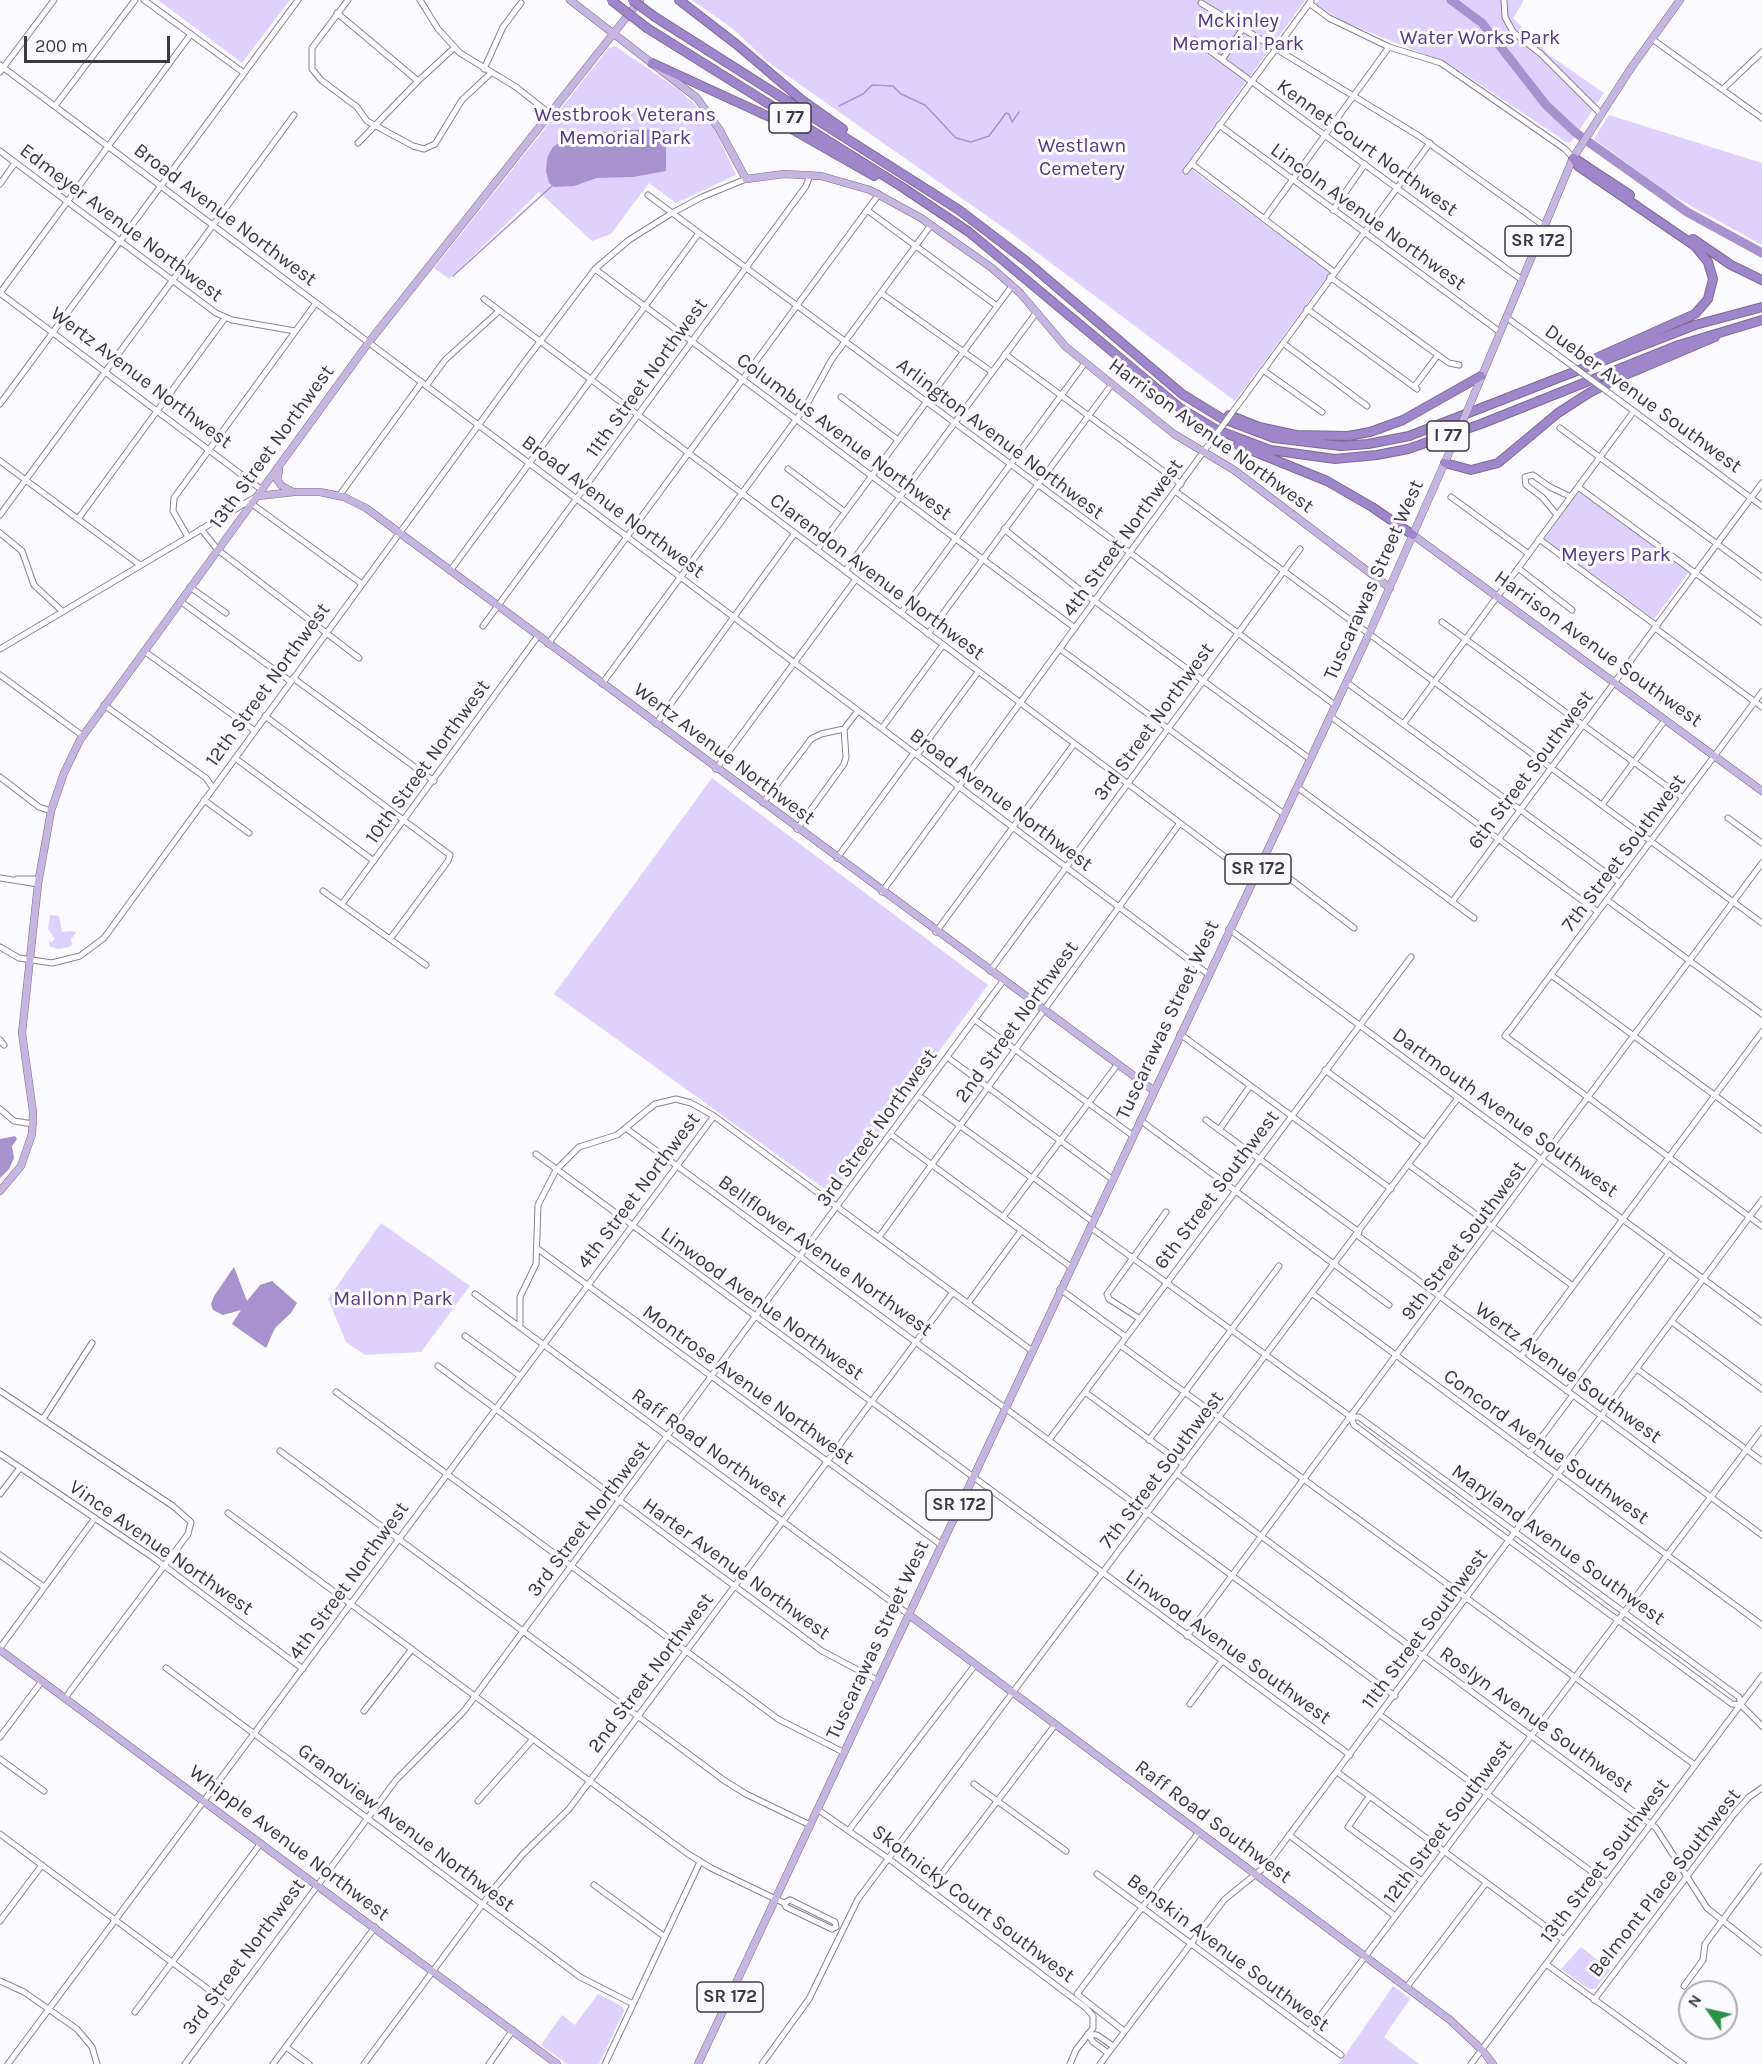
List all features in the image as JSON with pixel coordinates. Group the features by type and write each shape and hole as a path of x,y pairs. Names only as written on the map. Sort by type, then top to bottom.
{"highway":[{"name":"I 77","path":"610,0 647,28 934,207 1017,270 1138,375 1192,416 1244,442 1295,455 1335,459 1393,453 1442,439 1679,345 1762,320"},
{"name":"I 77","path":"632,0 655,17 906,174 1006,244 1182,394 1221,418 1260,434 1300,443 1341,446 1368,444 1409,436 1695,325 1762,307"},
{"path":"679,0 736,44 806,104 888,157 906,174"},
{"path":"652,63 789,127 894,188 934,207"},
{"path":"1573,158 1588,165 1731,265 1762,280"},
{"path":"1531,390 1583,363 1689,318 1704,305 1713,286 1711,267 1701,252 1578,166 1573,158"},
{"path":"1445,463 1471,470 1498,463 1558,413 1589,393 1737,326"},
{"path":"1138,375 1149,390 1198,425 1248,450 1327,481 1372,507 1413,535"},
{"path":"1182,394 1259,427 1308,436 1337,436 1370,432 1403,420 1481,376"}],"main road":[{"path":"570,0 612,34 683,85 704,106 746,179"},
{"name":"13th Street Northwest","path":"30,961 38,882 51,811 62,779 83,736 369,342 640,0"},
{"name":"Tuscarawas Street West","path":"698,2064 1153,1090 1369,634 1445,463 1573,158 1680,0"},
{"name":"Harrison Avenue Northwest","path":"746,179 776,174 810,175 849,183 879,194 931,225 980,259 1012,286 1059,340 1184,442 1234,470 1390,588"},
{"path":"280,466 278,480 282,486 294,492"},
{"name":"Wertz Avenue Northwest","path":"260,493 294,492 339,496 359,504 1153,1090"},
{"name":"Harrison Avenue Southwest","path":"1413,535 1762,791"},
{"path":"0,1191 24,1159 33,1124 22,1045 24,1004 30,961"},
{"name":"Raff Road Southwest","path":"908,1614 1459,2027 1482,2050 1492,2064"},
{"name":"Whipple Avenue Northwest","path":"0,1649 557,2064"}],"street":[{"path":"1,68 54,0"},
{"path":"55,106 135,0"},
{"path":"144,0 244,72"},
{"path":"0,404 298,0"},
{"path":"348,0 312,48 310,65 321,80 357,107 374,127 416,148 432,147 444,134 462,100 491,73"},
{"path":"420,0 433,23 454,48 484,69 516,87 550,114"},
{"path":"1504,0 1505,16 1513,32 1541,54 1601,114"},
{"path":"1186,171 1310,1 1329,18 1389,47 1441,63 1565,148 1573,158"},
{"path":"484,69 503,27 521,3"},
{"path":"1201,3 1430,142 1544,226"},
{"path":"337,14 418,81"},
{"path":"1222,60 1243,28"},
{"path":"0,293 191,34"},
{"path":"1652,39 1762,118"},
{"name":"Kennet Court Northwest","path":"1195,40 1522,280"},
{"path":"1264,219 1389,47"},
{"path":"358,143 418,81 454,48"},
{"path":"1723,89 1762,52"},
{"name":"Broad Avenue Northwest","path":"1,68 55,106 1208,974"},
{"path":"0,515 294,115"},
{"name":"Lincoln Avenue Northwest","path":"1219,126 1500,332"},
{"name":"4th Street Northwest","path":"882,892 1430,142"},
{"name":"Edmeyer Avenue Northwest","path":"0,151 171,281 225,318 295,332"},
{"path":"0,184 15,163"},
{"path":"1192,164 1334,272"},
{"path":"1333,210 1365,164"},
{"name":"11th Street Northwest","path":"483,626 806,186 810,175"},
{"name":"12th Street Northwest","path":"30,961 47,963 67,961 81,956 99,943 595,269 628,240 672,213 702,196 746,179"},
{"path":"549,644 879,194"},
{"name":"Arlington Avenue Northwest","path":"648,195 1335,705"},
{"path":"867,210 997,306"},
{"path":"602,684 796,420 844,342 931,225"},
{"path":"450,571 528,462 699,233"},
{"name":"Columbus Avenue Northwest","path":"595,269 1075,628"},
{"path":"1330,277 1438,356 1449,363 1459,364"},
{"path":"817,550 1012,286"},
{"name":"Wertz Avenue Northwest","path":"0,293 209,450 260,493"},
{"path":"881,293 992,372"},
{"name":"Clarendon Avenue Northwest","path":"484,299 1253,878"},
{"path":"188,537 173,511 173,501 316,303"},
{"path":"1307,309 1415,388 1438,356"},
{"path":"339,496 424,384 445,360 499,311"},
{"path":"845,571 1036,313"},
{"name":"Dueber Avenue Southwest","path":"1506,317 1762,506"},
{"path":"78,519 225,318"},
{"path":"1283,343 1367,406"},
{"path":"1005,354 1181,484"},
{"path":"901,613 1085,363"},
{"path":"1263,370 1322,412"},
{"path":"928,634 1112,384"},
{"path":"841,397 898,440"},
{"path":"1404,723 1634,411"},
{"path":"1560,428 1762,577"},
{"path":"0,461 140,565"},
{"path":"788,469 845,512"},
{"path":"1557,515 1542,497 1526,485 1525,477 1533,475 1550,487 1571,497"},
{"name":"6th Street Southwest","path":"1452,902 1762,483"},
{"path":"1578,487 1762,622"},
{"path":"1175,491 1762,923"},
{"path":"0,649 260,493"},
{"path":"1451,497 1529,554"},
{"path":"252,504 362,584"},
{"path":"201,529 218,550 359,658"},
{"path":"1004,529 1095,601 1310,759"},
{"path":"0,533 22,551 34,585 62,611"},
{"path":"656,724 795,534"},
{"path":"1539,539 1762,707"},
{"name":"3rd Street Northwest","path":"990,971 1300,549"},
{"path":"1518,568 1572,610"},
{"path":"716,769 856,579"},
{"path":"190,587 226,613"},
{"path":"180,601 434,781"},
{"path":"1442,622 1683,798"},
{"name":"10th Street Northwest","path":"342,904 538,636"},
{"path":"882,728 943,645"},
{"path":"1060,649 1284,814"},
{"path":"144,651 255,731"},
{"path":"836,858 978,672"},
{"path":"0,675 83,736"},
{"path":"1346,682 1620,883"},
{"name":"7th Street Southwest","path":"1588,1098 1507,1034 1762,692"},
{"path":"104,705 206,778 213,788"},
{"path":"763,804 811,739 821,734 844,729 858,711"},
{"path":"265,716 450,856 390,939"},
{"path":"1330,716 1598,912"},
{"path":"1602,805 1665,720"},
{"path":"797,829 844,764 846,754 844,729"},
{"path":"936,932 1074,744"},
{"path":"235,758 374,861"},
{"path":"0,777 35,805 51,811"},
{"path":"1297,787 1474,918"},
{"path":"204,800 249,833"},
{"path":"1728,818 1762,843"},
{"name":"2nd Street Northwest","path":"879,1238 1180,824"},
{"path":"1263,858 1354,928"},
{"name":"9th Street Southwest","path":"1187,1636 1441,1298 1762,863"},
{"path":"0,878 38,882"},
{"path":"323,891 426,965"},
{"path":"1607,900 1762,1014"},
{"name":"Dartmouth Avenue Southwest","path":"1229,929 1761,1320"},
{"path":"0,947 15,957 30,961"},
{"name":"6th Street Southwest","path":"1049,1440 1412,955"},
{"path":"1551,975 1762,1130"},
{"name":"3rd Street Northwest","path":"184,2064 403,1772 448,1730 524,1632 1003,981"},
{"path":"975,1020 1132,1135"},
{"path":"1521,1356 1762,1032"},
{"path":"1180,1034 1390,1189"},
{"path":"947,1057 1112,1179"},
{"path":"1003,1217 1117,1065"},
{"path":"1325,1070 1425,1143"},
{"path":"1219,1130 1250,1086"},
{"name":"Maryland Avenue Southwest","path":"918,1096 1033,1178 1166,1283 1352,1417 1359,1417 1739,1697 1741,1705 1762,1726"},
{"name":"7th Street Southwest","path":"762,2064 809,2000 839,1928 858,1899 1458,1098"},
{"path":"1588,1098 1762,1226"},
{"path":"520,1326 519,1298 533,1273 538,1250 538,1205 556,1170 579,1148 610,1138 627,1129 655,1104 676,1099 691,1103 714,1116 1031,1350"},
{"path":"0,1109 14,1120 33,1124"},
{"name":"4th Street Northwest","path":"8,2064 117,1921 714,1116"},
{"path":"1139,1120 1389,1305"},
{"name":"Wertz Avenue Southwest","path":"1206,1120 1441,1298 1762,1535"},
{"name":"Bellflower Avenue Northwest","path":"627,1129 1395,1696"},
{"path":"890,1134 1071,1267"},
{"name":"Linwood Avenue Northwest","path":"536,1154 972,1477"},
{"path":"1409,1165 1573,1286"},
{"name":"11th Street Southwest","path":"1100,2064 1233,1891 1264,1870 1762,1200"},
{"path":"1140,1319 1109,1299 1107,1294 1166,1212"},
{"path":"968,1303 1021,1231"},
{"name":"Montrose Avenue Northwest","path":"538,1250 940,1544"},
{"path":"1567,1391 1669,1253"},
{"path":"1149,1440 1279,1266"},
{"path":"1060,1289 1126,1336"},
{"name":"2nd Street Northwest","path":"364,2064 511,1867 562,1817 590,1781 953,1292"},
{"name":"Raff Road Northwest","path":"475,1294 908,1614"},
{"name":"Concord Avenue Southwest","path":"1313,1294 1762,1625"},
{"path":"1672,1322 1762,1389"},
{"path":"465,1336 520,1376"},
{"path":"43,1419 92,1343"},
{"path":"1120,1345 1305,1478 1695,1766"},
{"name":"Harter Avenue Northwest","path":"438,1366 834,1659 877,1680"},
{"path":"1637,1369 1762,1461"},
{"path":"0,1391 172,1506 191,1522 188,1534 65,1698"},
{"path":"336,1392 785,1723 843,1752"},
{"path":"1085,1392 1184,1465"},
{"path":"1529,1454 1573,1395"},
{"name":"Maryland Avenue Southwest","path":"1352,1417 1354,1425 1510,1541 1732,1704 1741,1705"},
{"name":"12th Street Southwest","path":"1309,2031 1762,1429"},
{"path":"280,1451 737,1789 810,1825"},
{"name":"Vince Avenue Northwest","path":"0,1454 164,1566 303,1669"},
{"path":"0,1494 20,1468"},
{"name":"Roslyn Avenue Southwest","path":"1177,1474 1651,1824 1664,1837 1703,1902 1721,1922 1762,1952"},
{"name":"Linwood Avenue Southwest","path":"972,1477 1350,1755"},
{"path":"228,1513 700,1862 776,1898 786,1907 832,1929 839,1928"},
{"path":"0,1649 95,1518"},
{"path":"0,1555 44,1587"},
{"path":"364,1711 412,1649"},
{"path":"1190,1704 1222,1661"},
{"path":"849,1830 975,1665"},
{"name":"Grandview Avenue Northwest","path":"166,1668 580,1977 633,2004"},
{"name":"13th Street Southwest","path":"1471,2064 1762,1676"},
{"path":"0,1737 42,1681"},
{"path":"1380,1715 1607,1882"},
{"path":"935,1883 1055,1725"},
{"path":"478,1801 533,1739"},
{"path":"0,1759 44,1791"},
{"path":"1337,1772 1564,1940"},
{"path":"974,1784 1066,1851"},
{"name":"Belmont Place Southwest","path":"1594,2000 1744,1802 1762,1788"},
{"path":"1369,1797 1348,1827 1422,1881"},
{"name":"Skotnicky Court Southwest","path":"817,1809 889,1859 1086,2008 1093,2016 1093,2028 1088,2034"},
{"path":"1143,1908 1199,1832"},
{"path":"0,1834 228,2004"},
{"path":"1289,1836 1395,1916"},
{"path":"135,2012 261,1843"},
{"path":"605,2064 700,1862"},
{"path":"0,1921 42,1865"},
{"path":"1688,1980 1703,1960 1705,1944 1762,1867"},
{"name":"Benskin Avenue Southwest","path":"1097,1874 1341,2055"},
{"path":"1755,1876 1762,1881"},
{"path":"1406,1988 1486,1883"},
{"path":"594,1886 664,1936"},
{"name":"Skotnicky Court Southwest","path":"1124,2031 1077,1994 1143,1908"},
{"path":"273,2064 375,1927"},
{"path":"1546,1964 1683,2064"},
{"path":"0,1981 24,1992 50,2009 85,2038 97,2064"},
{"path":"489,2064 513,2030"},
{"path":"1088,2034 1097,2035 1113,2046"},
{"path":"1088,2034 1093,2042 1108,2053"},
{"path":"1070,2064 1073,2054 1088,2034"},
{"path":"286,2047 309,2064"}],"green space":[{"path":"158,0 290,0 242,63"},
{"name":"Westlawn Cemetery","path":"692,0 1305,0 1186,165 1330,273 1235,401 1007,230 768,62 732,28"},
{"name":"Water Works Park","path":"1319,0 1524,0 1513,18 1549,55 1604,93 1572,141 1568,143 1451,65 1344,22 1315,4"},
{"name":"Westbrook Veterans Memorial Park","path":"615,46 679,90 695,105 715,130 736,175 676,203 649,183 611,234 592,241 539,192 449,279 434,268 609,48"},
{"path":"1609,115 1762,163 1762,245 1668,193 1594,139"},
{"name":"Meyers Park","path":"1579,491 1689,572 1654,619 1544,539"},
{"path":"712,778 988,985 833,1195 554,994"},
{"path":"50,915 59,916 62,932 74,931 76,933 69,947 58,949 49,946 49,941 52,942 55,939 48,929"},
{"name":"Mallonn Park","path":"381,1223 470,1286 421,1352 365,1355 346,1342 328,1299"},
{"path":"1581,1947 1610,1970 1595,1989 1589,1989 1561,1969"},
{"path":"1393,1986 1410,1999 1384,2037 1419,2064 1339,2064"},
{"path":"598,1994 622,2006 624,2011 599,2064 567,2064 541,2045 562,2015 575,2025"}],"shaded area":[{"path":"660,129 666,131 666,171 633,177 597,178 574,186 554,187 549,183 546,171 547,158 553,147 564,139 612,131"},
{"path":"15,1136 17,1139 12,1146 14,1158 9,1169 0,1178 0,1139"},
{"path":"234,1267 247,1301 260,1285 272,1281 297,1303 291,1313 275,1328 266,1348 232,1324 241,1310 223,1315 213,1310 211,1304 214,1296"}],"waterway":[{"path":"1451,0 1482,23 1546,105 1576,133 1687,212 1762,253"},
{"path":"839,106 863,94 872,85 893,86 901,94 925,105 956,138 971,142 989,136 1006,113 1009,114 1012,122 1019,112"},
{"path":"453,276 552,186"}],"park label":[{"name":"Mckinley Memorial Park","path":"1238,32"}]}
